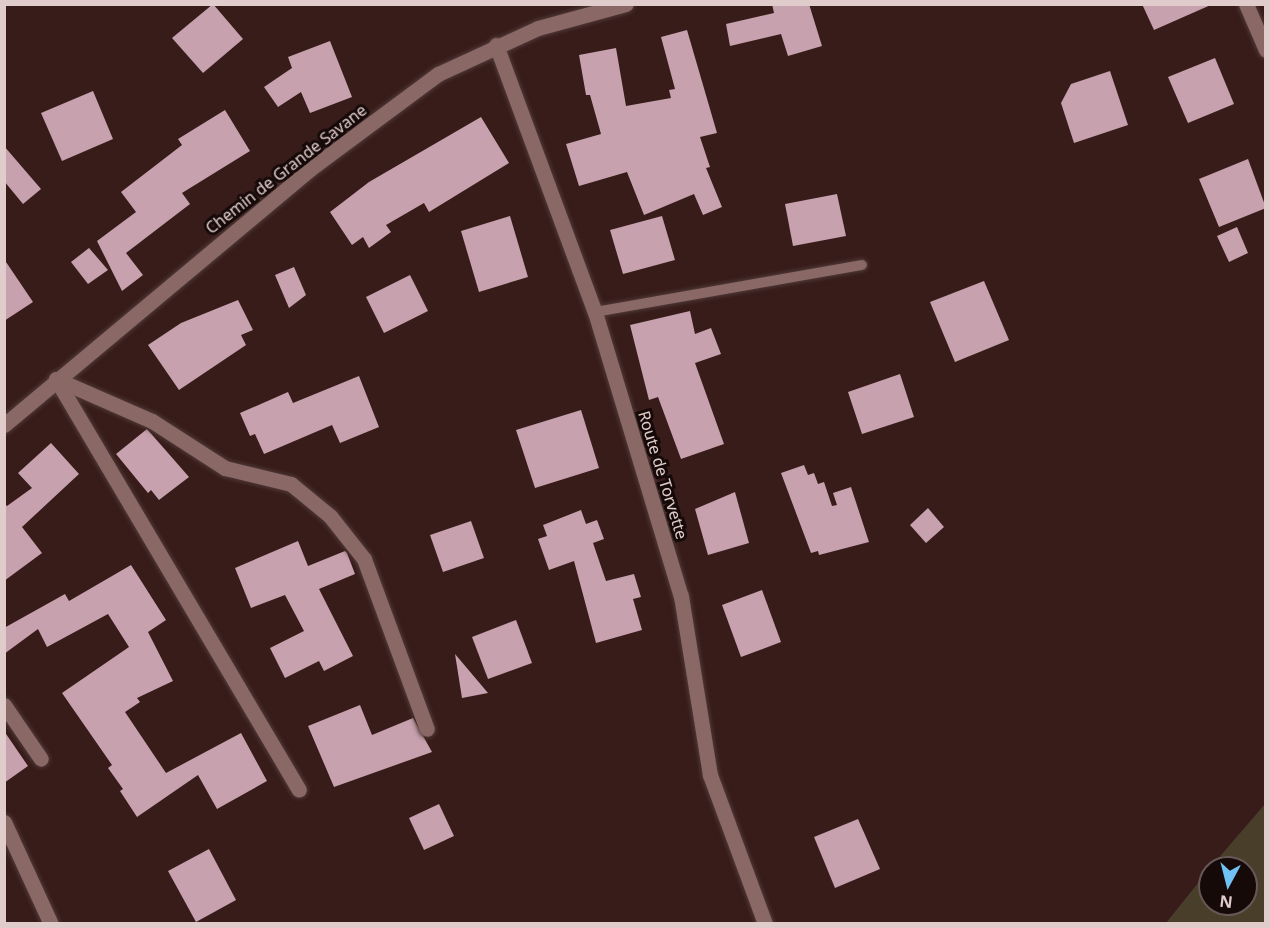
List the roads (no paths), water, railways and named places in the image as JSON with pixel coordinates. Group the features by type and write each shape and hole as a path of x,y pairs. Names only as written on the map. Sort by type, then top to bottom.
{"street":[{"name":"Chemin de Grande Savane","path":"4,425 310,169 438,74 496,45 538,28 626,4"},
{"path":"1246,4 1266,50"},
{"name":"Route de Torvette","path":"496,45 595,312 681,596 710,776 765,924"},
{"path":"57,379 152,421 225,468 291,484 330,516 364,559 427,729"},
{"path":"57,379 299,790"},
{"path":"4,705 41,759"},
{"path":"4,822 51,924"}],"lane":[{"path":"595,312 862,265"}]}
